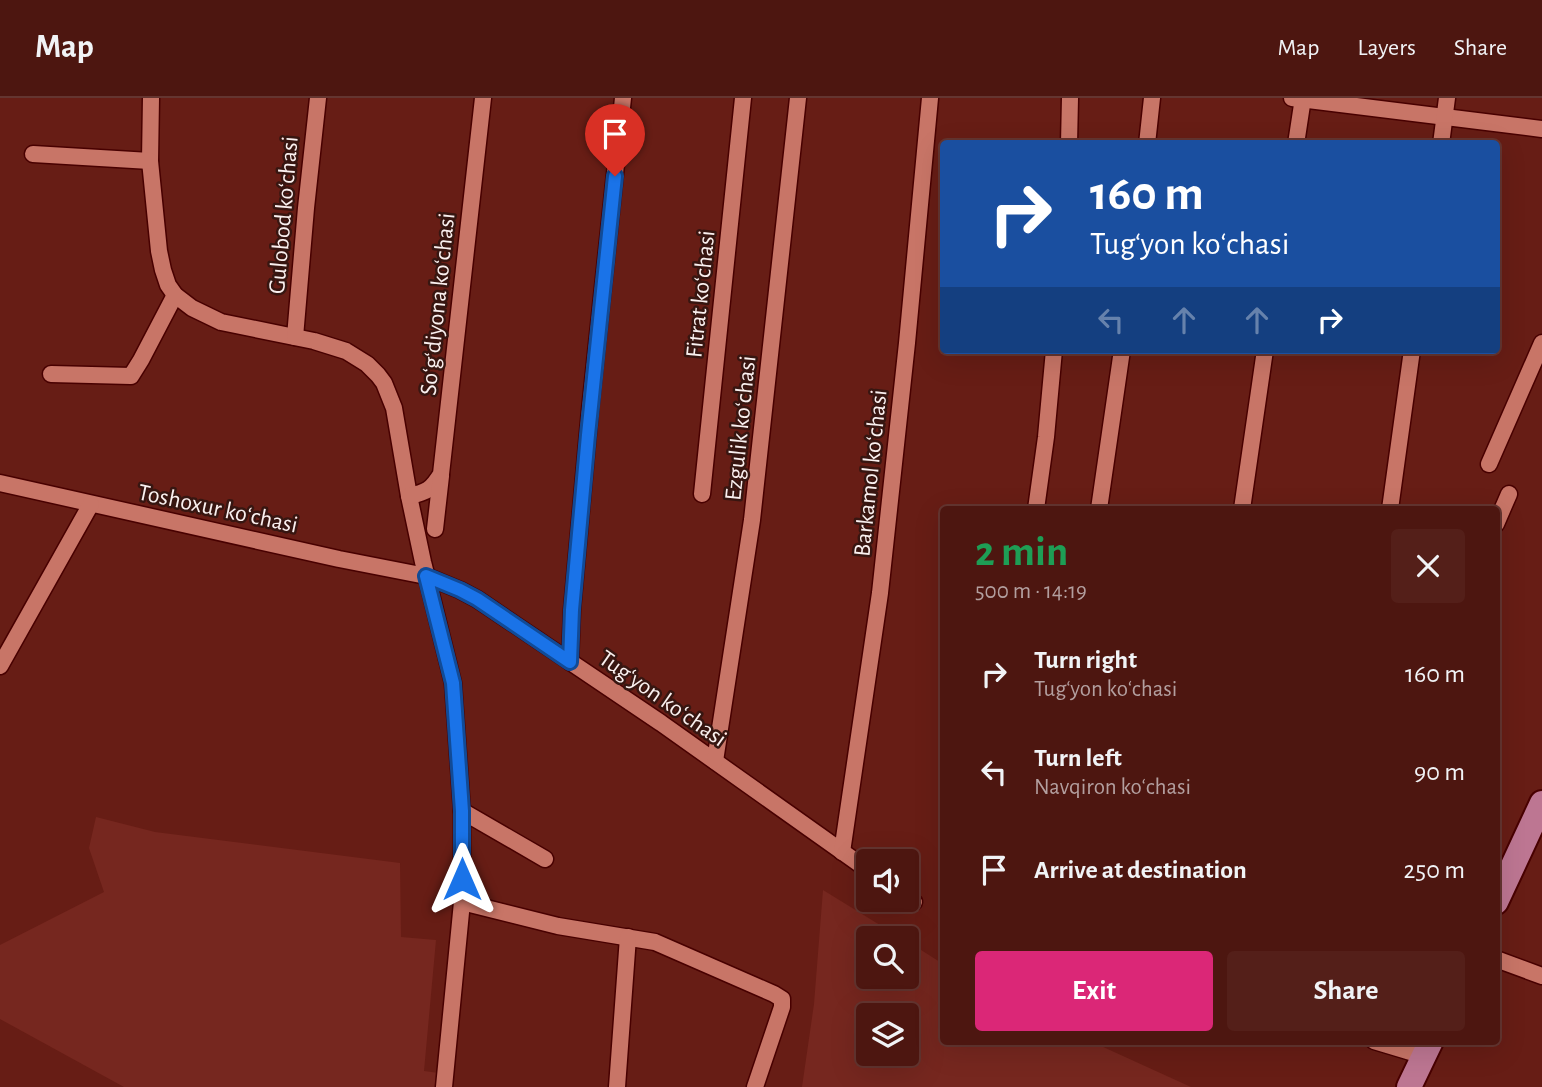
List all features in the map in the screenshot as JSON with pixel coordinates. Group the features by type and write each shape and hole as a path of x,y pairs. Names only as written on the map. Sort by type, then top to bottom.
{"main road":[{"path":"1500,887 1541,806"},
{"path":"1409,1087 1428,1049"}],"street":[{"path":"151,98 150,161 159,251 163,270 175,295 192,308 221,322 295,337 346,351 367,364 384,383 394,408 426,576 453,683 462,811 462,902 444,1087"},
{"name":"Gulobod koʻchasi","path":"295,337 318,98"},
{"name":"Soʻgʻdiyona koʻchasi","path":"435,529 483,98"},
{"path":"570,662 572,610 587,450 624,98"},
{"name":"Fitrat koʻchasi","path":"702,494 743,98"},
{"name":"Ezgulik koʻchasi","path":"715,761 752,520 798,98"},
{"name":"Barkamol koʻchasi","path":"842,852 880,593 930,98"},
{"path":"1069,140 1070,98"},
{"path":"1147,140 1152,98"},
{"path":"1296,140 1300,98 1542,129"},
{"path":"1442,140 1447,98"},
{"path":"33,154 150,161"},
{"path":"51,374 131,376 175,295"},
{"path":"1489,464 1542,343"},
{"path":"1036,506 1054,354"},
{"path":"1099,506 1121,354"},
{"path":"1242,506 1264,354"},
{"path":"1390,506 1411,354"},
{"path":"409,496 424,493 433,487 441,474"},
{"name":"Toshoxur koʻchasi","path":"0,483 426,576"},
{"path":"1500,515 1509,494"},
{"path":"0,666 91,504"},
{"name":"Tugʻyon koʻchasi","path":"426,576 477,599 661,723 856,862"},
{"path":"462,811 545,859"},
{"path":"462,902 558,926 655,942 775,994 782,999 782,1007 755,1087"},
{"path":"617,1087 628,937"},
{"path":"1500,960 1542,976"},
{"path":"1401,1045 1428,1049"}],"shaded area":[{"path":"96,817 155,832 400,863 401,937 436,940 424,1071 439,1073 438,1087 124,1087 0,1019 0,945 104,892 89,848"},
{"path":"823,890 882,926 856,926 856,989 919,989 919,949 940,962 940,1045 1099,1045 1191,1087 802,1087 814,1004"}],"route":[{"path":"462,879 462,811 453,683 426,576 477,599 570,662 572,610 588,435 615,176"}]}
